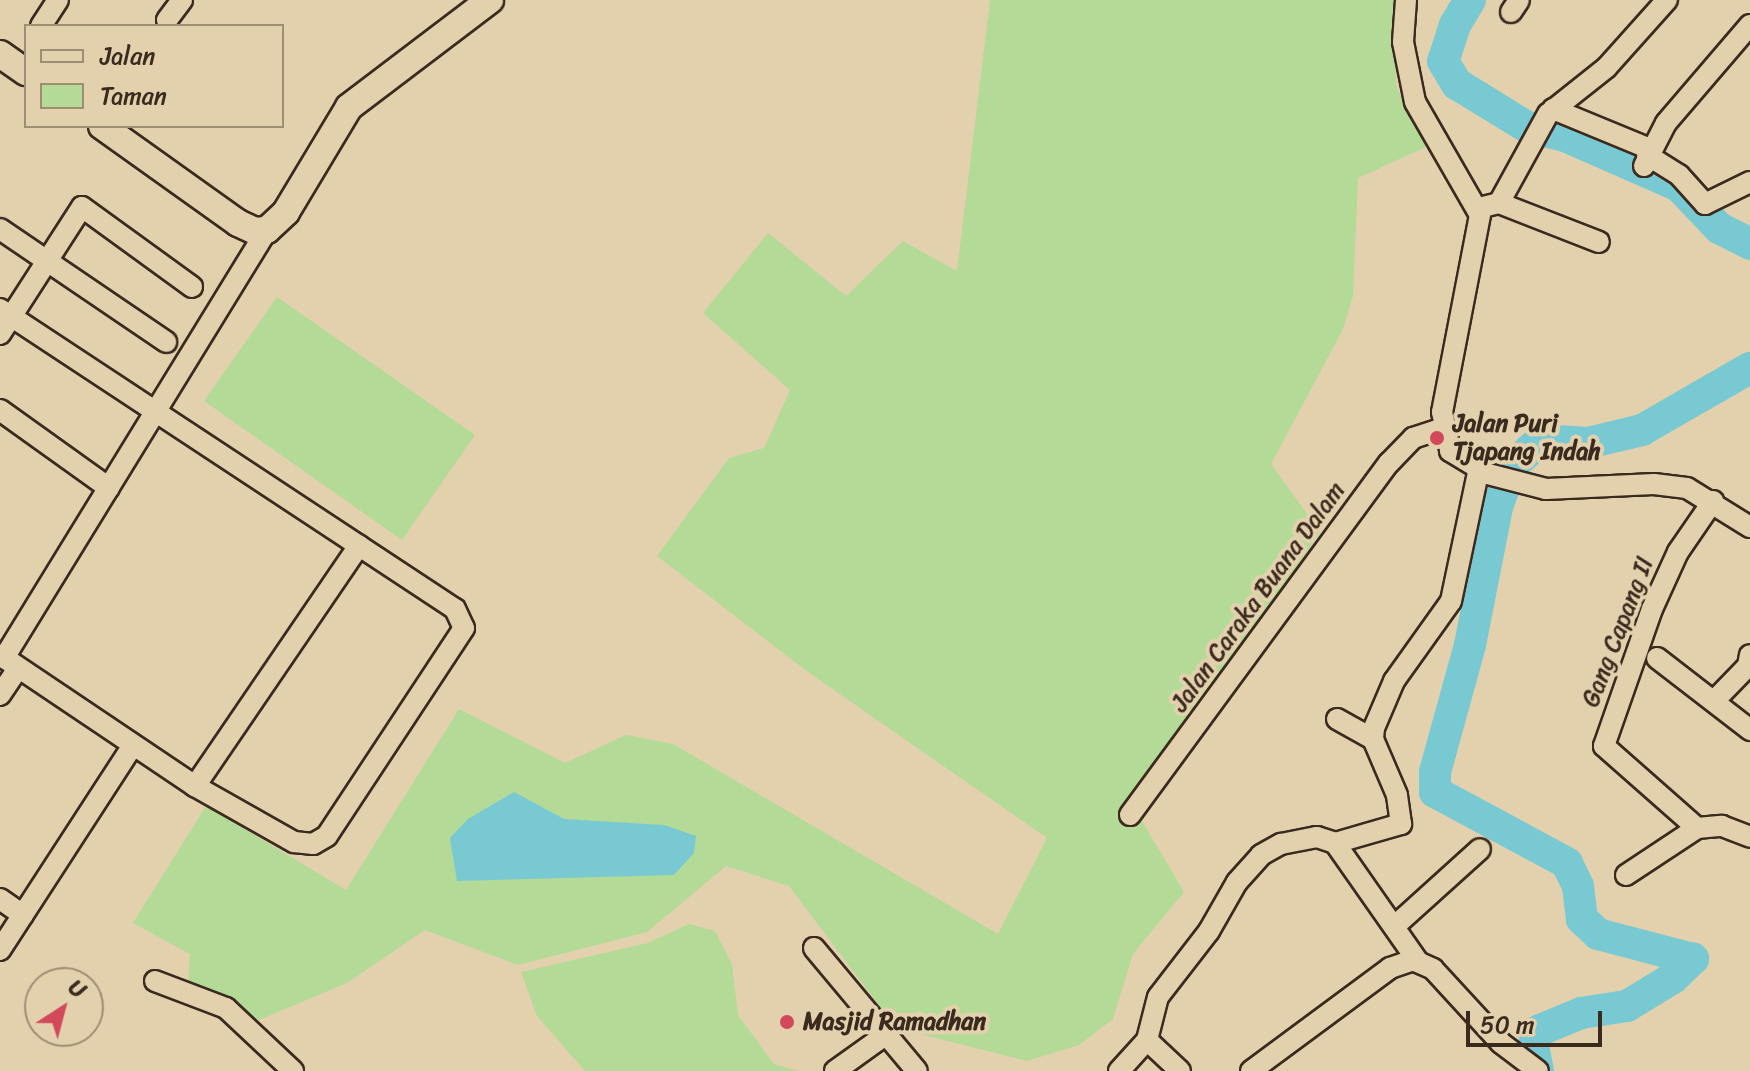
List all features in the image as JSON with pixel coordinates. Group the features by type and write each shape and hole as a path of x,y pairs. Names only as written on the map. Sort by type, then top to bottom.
{"main road":[{"path":"105,128 238,223 267,230 286,212 349,107 490,0"}],"street":[{"path":"42,24 58,0"},
{"path":"167,20 182,0"},
{"path":"1406,0 1403,42 1415,102 1489,206 1599,242"},
{"path":"1667,0 1607,67 1550,111 1489,206 1446,385 1443,428 1450,451 1484,471 1516,484 1570,490 1666,484 1713,501 1747,520"},
{"path":"1647,157 1750,25"},
{"path":"1550,111 1679,175 1705,204 1750,182"},
{"path":"7,660 195,786 294,842 313,844 327,836 464,628 455,609 156,411 4,320 47,262 82,207 192,287"},
{"path":"0,229 166,342"},
{"path":"0,695 7,660 267,230"},
{"path":"0,410 109,488"},
{"name":"Jalan Caraka Buana Dalam","path":"1130,815 1389,463 1413,438 1443,428"},
{"path":"1373,739 1394,681 1451,601 1484,471"},
{"name":"Gang Capang II","path":"1697,828 1604,746 1652,609 1678,552 1713,501"},
{"path":"195,786 359,546"},
{"path":"1657,658 1750,730"},
{"path":"1715,700 1749,662"},
{"path":"1119,1071 1147,1040 1164,987 1209,931 1244,873 1274,847 1401,824 1397,795 1373,739 1337,719"},
{"path":"0,950 133,745"},
{"path":"1626,875 1697,828 1722,826 1750,837"},
{"path":"1326,840 1396,925 1417,960 1446,981 1530,1067"},
{"path":"1396,925 1480,849"},
{"path":"0,899 23,915"},
{"path":"814,948 917,1071"},
{"path":"1251,1071 1390,968 1417,960"},
{"path":"155,981 226,1008 293,1071"},
{"path":"835,1071 888,1033"},
{"path":"1147,1040 1180,1071"}],"green space":[{"path":"990,0 1401,0 1392,28 1397,89 1428,146 1358,178 1353,296 1343,329 1271,464 1320,532 1136,811 1184,892 1133,954 1113,1019 1079,1045 1027,1061 896,1028 789,886 726,866 647,932 518,965 425,930 347,983 235,1030 187,999 190,954 133,923 206,806 346,890 459,709 565,763 626,735 673,744 998,934 1047,838 808,672 657,556 729,458 764,448 790,390 703,313 768,233 846,296 903,241 957,271"},
{"path":"277,297 475,435 402,540 204,401"},
{"path":"689,924 715,931 732,964 738,1015 774,1064 799,1071 585,1071 537,1016 521,972 648,943"}],"water":[{"path":"514,792 564,819 664,825 696,836 694,853 674,875 457,881 450,838 468,819"}],"waterway":[{"path":"1470,0 1455,25 1443,61 1457,84 1527,127 1563,135 1679,186 1719,228 1750,244"},
{"path":"1538,1071 1533,1046 1540,1030 1581,1013 1627,1006 1673,978 1693,959 1598,934 1582,919 1578,886 1567,863 1435,792 1435,772 1470,645 1497,507 1512,466 1541,440 1588,443 1642,430 1750,368"}],"place":[{"name":"Jalan Puri Tjapang Indah","path":"1437,438"},
{"name":"Masjid Ramadhan","path":"787,1022"}]}
